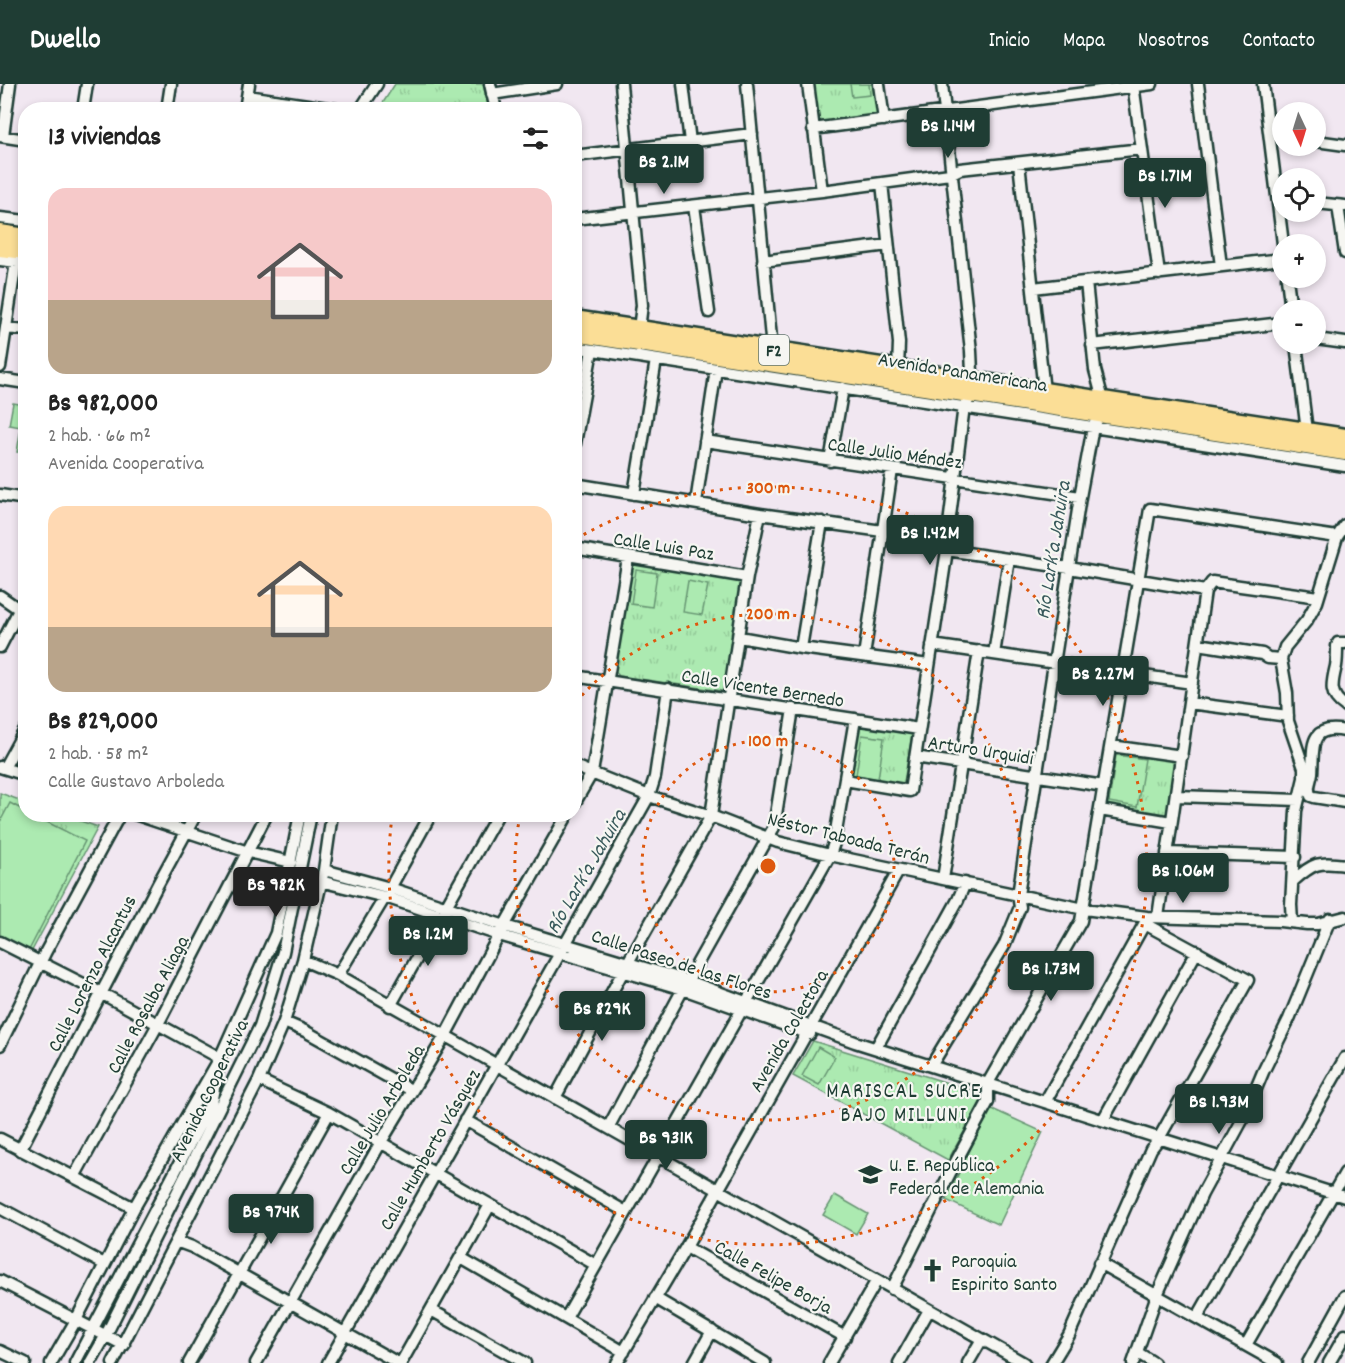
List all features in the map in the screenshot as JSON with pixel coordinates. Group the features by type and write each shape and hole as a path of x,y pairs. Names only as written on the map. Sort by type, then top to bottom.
{"highway":[{"path":"0,233 18,236"},
{"path":"0,248 18,257"},
{"name":"Avenida Panamericana","path":"582,320 898,369 970,394 1044,391 1099,413 1307,431 1345,437"},
{"name":"Avenida Panamericana","path":"582,334 1345,452"}],"street":[{"path":"10,84 2,136 18,139"},
{"path":"84,102 87,84"},
{"path":"168,102 171,84"},
{"path":"246,102 249,84"},
{"path":"365,102 377,84"},
{"path":"491,89 557,84"},
{"path":"621,84 642,305 639,329"},
{"path":"683,84 690,142"},
{"path":"747,84 772,349"},
{"path":"808,84 822,191"},
{"path":"879,84 884,120"},
{"path":"915,757 970,394 942,84"},
{"path":"813,129 944,111 1074,89 1152,84"},
{"path":"1198,84 1221,266"},
{"path":"1263,84 1275,168"},
{"path":"1133,85 1159,274"},
{"path":"247,96 287,102"},
{"path":"582,155 752,134"},
{"path":"1326,142 1345,144"},
{"path":"582,218 822,191 950,174 960,168 1142,149"},
{"path":"1019,163 1044,391"},
{"path":"882,183 899,343 898,369"},
{"path":"1326,204 1342,206 1345,253"},
{"path":"694,206 709,312"},
{"path":"0,218 18,220"},
{"path":"763,261 888,245"},
{"path":"0,260 18,259"},
{"path":"1034,288 1272,260"},
{"path":"0,367 18,276"},
{"path":"931,1066 1004,946 1020,907 1018,895 1080,497 1099,413 1086,282"},
{"path":"1092,345 1272,324"},
{"path":"6,328 18,329"},
{"path":"1326,340 1345,343"},
{"name":"Avenida Panamericana","path":"582,348 843,387 970,394"},
{"path":"582,397 592,350"},
{"path":"1297,354 1307,431"},
{"path":"634,494 656,360"},
{"path":"696,503 716,369"},
{"path":"0,379 18,382"},
{"path":"830,461 843,387"},
{"name":"Avenida Panamericana","path":"1099,413 1345,466"},
{"name":"Calle Julio Méndez","path":"705,441 1080,497"},
{"path":"864,656 892,470"},
{"path":"582,485 884,531 1009,559 1206,591"},
{"path":"0,495 18,498"},
{"path":"892,1289 988,1102 988,1083 1081,921 1150,509 1337,537"},
{"path":"555,1098 711,816 747,577 760,514"},
{"path":"801,648 822,522"},
{"path":"1292,922 1291,905 1298,800 1304,778 1304,768 1290,730 1281,659 1285,647 1306,620 1318,597 1337,537 1345,525"},
{"name":"Calle Luis Paz","path":"582,549 747,577"},
{"path":"582,790 592,773 628,558"},
{"path":"994,654 1009,559"},
{"path":"1045,1102 1150,919 1167,852 1206,591 1212,582 1318,597"},
{"path":"0,596 18,608"},
{"path":"0,647 18,621"},
{"path":"739,638 928,665"},
{"path":"1345,643 1338,643 1337,646 1336,666 1331,688 1338,701 1345,706"},
{"path":"1198,644 1281,659"},
{"path":"932,645 1192,683"},
{"path":"943,879 979,651"},
{"name":"Calle Vicente Bernedo","path":"582,677 919,729"},
{"name":"Calle Humberto Vásquez","path":"328,1363 649,796 655,777 668,689"},
{"path":"1189,703 1288,716"},
{"path":"609,1126 774,827 793,709"},
{"path":"566,1318 830,855 855,719"},
{"path":"1345,731 1332,730 1317,737 1313,743 1312,775 1308,789 1311,796 1345,802"},
{"path":"18,741 2,767 18,772"},
{"path":"1111,746 1182,756"},
{"name":"Arturo Urquidi","path":"845,780 910,790 915,757 1104,786"},
{"name":"Néstor Taboada Terán","path":"582,769 649,796 769,838 830,855 1084,909 1150,919"},
{"path":"1176,796 1298,800"},
{"path":"1100,810 1172,822"},
{"path":"0,1045 116,822"},
{"path":"158,822 248,852 291,861"},
{"name":"Calle Lorenzo Alcantus","path":"20,1150 192,822"},
{"name":"Calle Rosalba Aliaga","path":"74,1177 158,1024 263,822"},
{"path":"51,1363 134,1208 220,1058 276,933 298,822"},
{"name":"Avenida Cooperativa","path":"90,1363 260,1026 284,952 310,822"},
{"name":"Avenida Cooperativa","path":"113,1363 259,1080 284,1022 303,960 324,870 331,822"},
{"path":"338,975 388,893 427,822"},
{"path":"390,1006 494,822"},
{"name":"Calle Julio Arboleda","path":"256,1363 411,1090 445,1036 563,822"},
{"path":"1167,852 1295,857"},
{"path":"1293,881 1320,862 1345,865"},
{"name":"Calle Paseo de las Flores","path":"324,870 502,930 685,985 808,1030 876,1048 1103,1120 1158,1140 1345,1197"},
{"name":"Avenida Colectora","path":"618,1363 899,870"},
{"name":"Calle Paseo de las Flores","path":"320,881 388,893"},
{"path":"876,1048 958,900 965,883"},
{"path":"1150,919 1280,921 1317,924 1345,917"},
{"path":"1052,1363 1068,1335 1151,1149 1248,980 1197,951 1150,919"},
{"path":"1154,1363 1135,1358 1157,1295 1202,1194 1245,1115 1289,1019 1330,919"},
{"path":"0,942 101,993 220,1058"},
{"path":"1103,1120 1197,951"},
{"path":"303,960 338,975 555,1098 609,1126 717,1190 1024,1363"},
{"path":"284,1022 305,1031 411,1090"},
{"path":"75,1363 211,1103 220,1058"},
{"path":"1197,1318 1345,1058"},
{"path":"259,1080 329,1113 596,1264"},
{"path":"189,1363 329,1113"},
{"path":"465,1120 626,1212"},
{"path":"0,1139 134,1208"},
{"path":"1246,1345 1345,1173"},
{"path":"176,1241 192,1246 400,1363 490,1205"},
{"path":"0,1208 104,1264"},
{"name":"Calle Felipe Borja","path":"686,1247 845,1337"},
{"path":"461,1258 624,1352"},
{"path":"1099,1263 1276,1363"},
{"path":"829,1363 877,1280"},
{"path":"0,1281 124,1345"},
{"path":"1308,1363 1345,1296"},
{"path":"655,1299 762,1362"},
{"path":"431,1310 525,1363"},
{"path":"899,1363 929,1310"},
{"path":"694,1363 712,1331"},
{"path":"1329,1363 1345,1335"},
{"path":"968,1363 982,1339"},
{"path":"0,1351 24,1363"}],"green space":[{"path":"395,84 483,84 487,102 383,102"},
{"path":"812,84 876,84 881,116 818,125"},
{"path":"850,84 869,84 870,95 852,97"},
{"path":"13,403 18,404 18,426 9,425"},
{"path":"636,564 738,579 742,585 726,687 722,691 619,676 615,671 631,566"},
{"path":"636,570 657,573 652,607 631,604"},
{"path":"688,581 708,585 702,615 683,612"},
{"path":"861,726 912,735 902,784 854,777 852,773"},
{"path":"862,735 884,738 878,779 856,775"},
{"path":"1115,751 1176,761 1168,816 1165,818 1105,806"},
{"path":"1116,755 1145,759 1137,807 1109,802"},
{"path":"0,793 18,799 18,822 83,822 98,827 27,960 0,945"},
{"path":"10,803 18,807 18,822 47,822 85,841 27,954 0,941 0,822"},
{"path":"813,1041 980,1093 983,1096 982,1100 948,1160 793,1076"},
{"path":"818,1047 835,1057 819,1085 802,1076"},
{"path":"990,1108 1043,1132 999,1225 946,1200"},
{"path":"835,1195 868,1214 856,1234 823,1215"}],"waterway":[{"name":"Río Lark’a Jahuira","path":"1053,637 1063,572"},
{"name":"Río Lark’a Jahuira","path":"922,679 923,667"}],"place":[{"name":"U. E. República Federal de Alemania","path":"871,1175"},
{"name":"Paroquia Espirito Santo","path":"933,1271"}],"district":[{"name":"MARISCAL SUCRE BAJO MILLUNI","path":"904,1102"}]}
